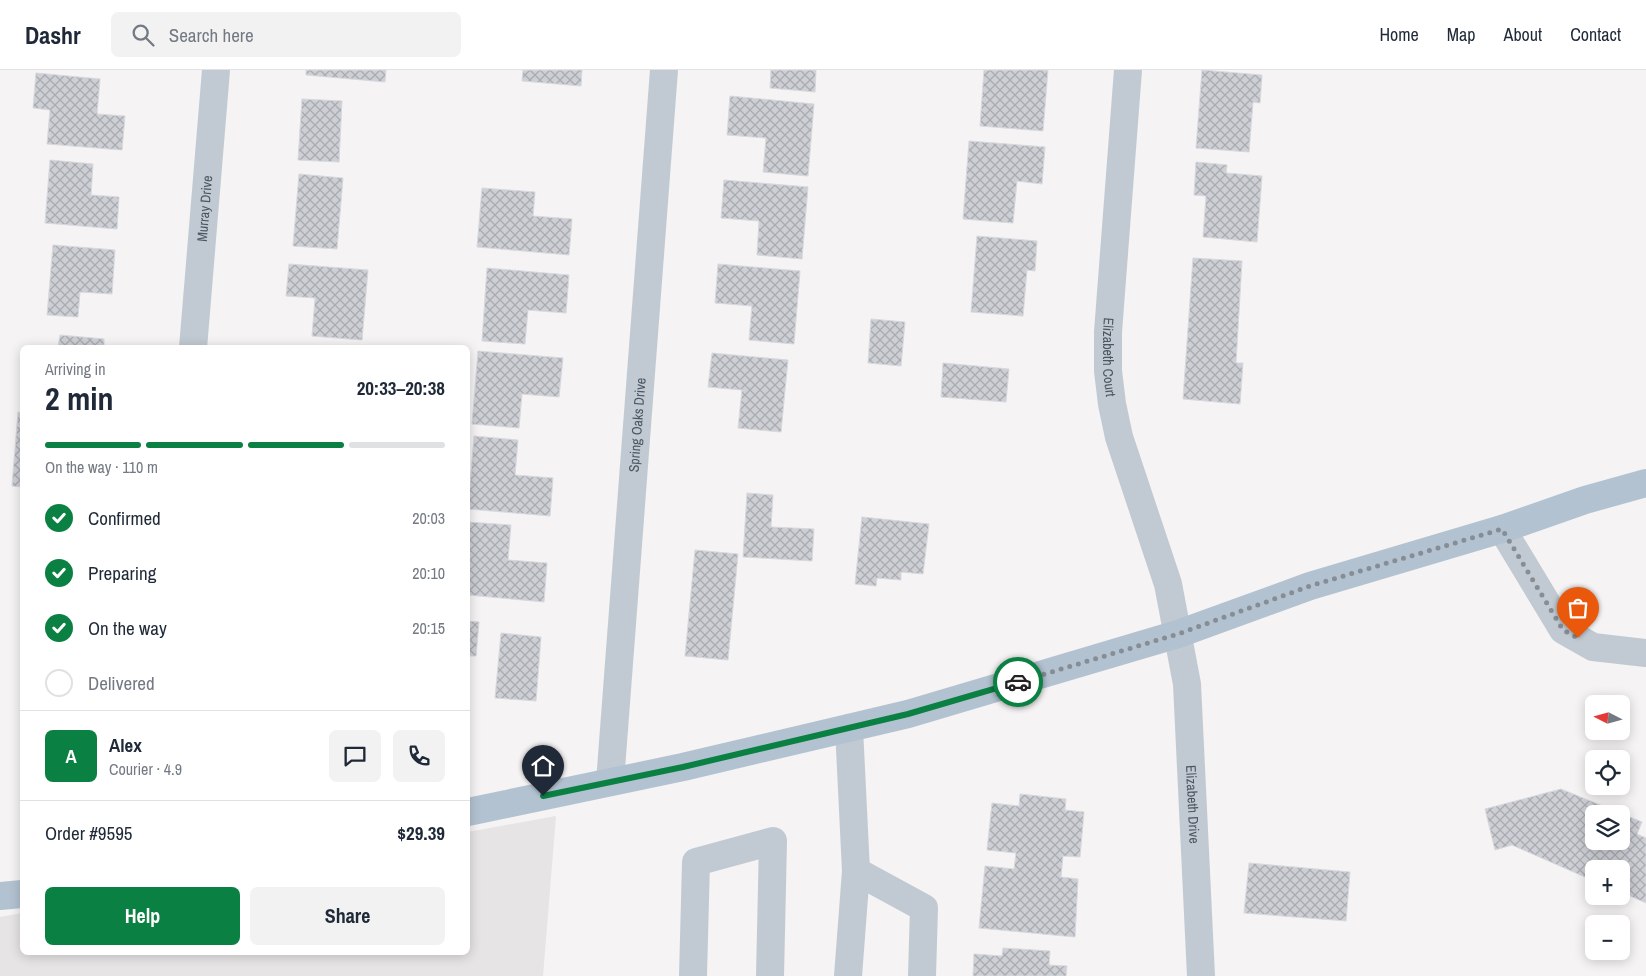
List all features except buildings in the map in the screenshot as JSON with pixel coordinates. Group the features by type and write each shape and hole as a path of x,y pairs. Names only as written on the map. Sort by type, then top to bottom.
{"main road":[{"path":"470,812 610,782 908,714 1178,634 1310,586 1502,529 1584,500 1646,483"},
{"path":"0,896 20,894"}],"street":[{"name":"Murray Drive","path":"193,345 216,70"},
{"name":"Spring Oaks Drive","path":"610,782 664,70"},
{"name":"Elizabeth Court","path":"1128,70 1108,332 1108,371 1120,437 1168,584 1178,634"},
{"path":"1502,529 1563,630 1593,647 1646,653"},
{"name":"Elizabeth Drive","path":"1178,634 1189,718 1201,976"},
{"path":"848,976 856,871 849,728"},
{"path":"693,976 696,862 773,842 770,976"},
{"path":"856,871 924,908 922,976"}],"shaded area":[{"path":"556,816 543,976 0,976 0,917 20,913 20,955 470,955 470,832"}],"way so far":[{"path":"1018,682 1178,634 1310,586 1502,529 1563,630 1578,638"}],"route":[{"path":"543,796 683,767 908,714 1018,682"}]}
